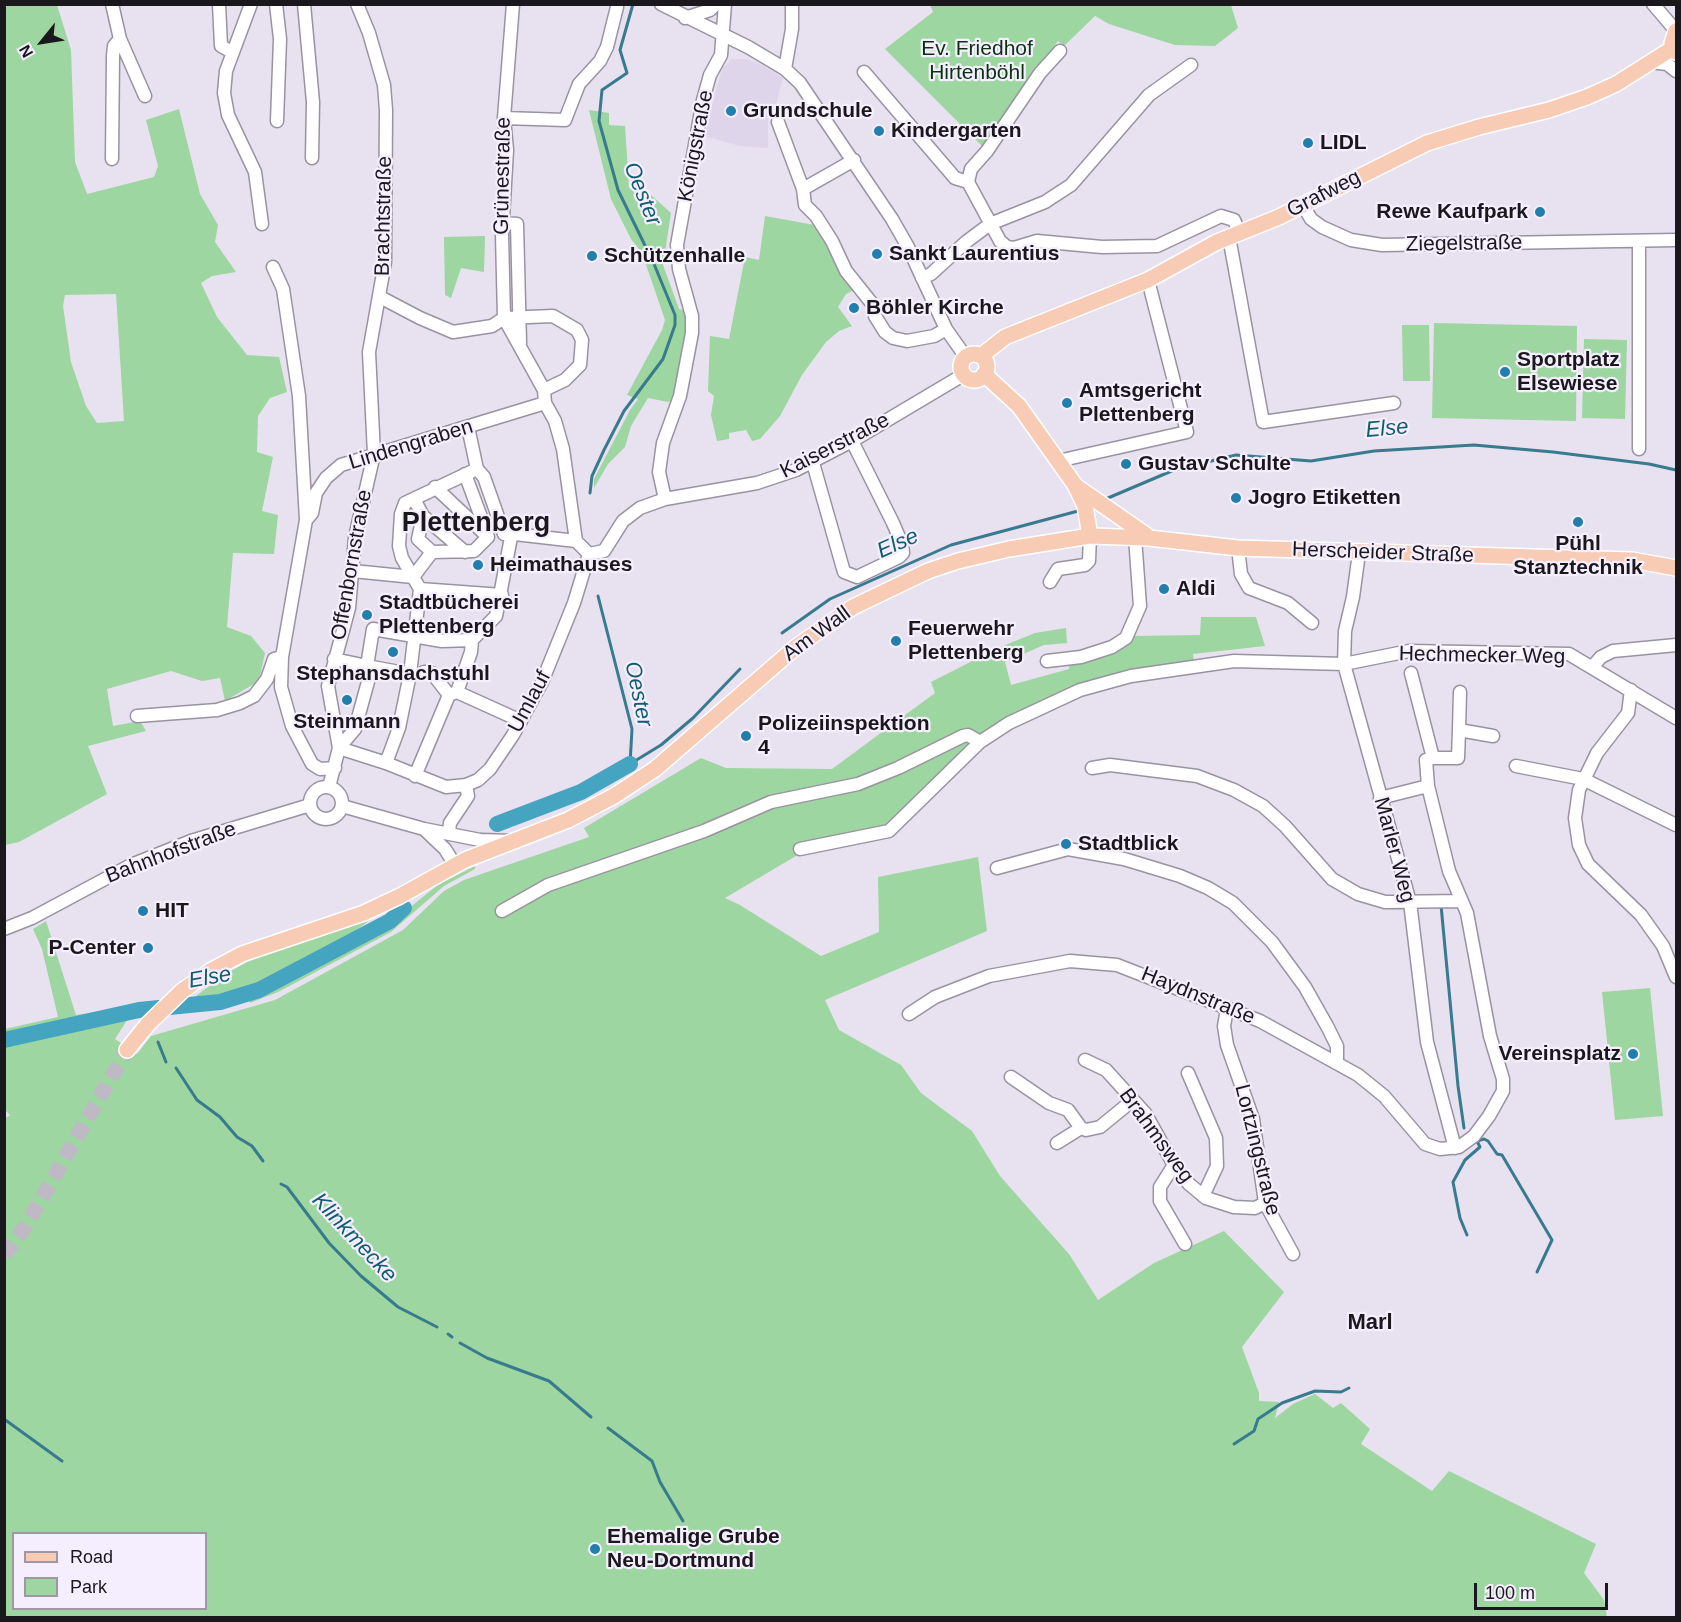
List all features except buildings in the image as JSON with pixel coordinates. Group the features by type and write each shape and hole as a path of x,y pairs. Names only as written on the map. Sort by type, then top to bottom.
{"main road":[{"name":"Grafweg","path":"981,356 1005,337 1030,325 1148,280 1234,234 1303,205 1427,143 1569,104 1602,91 1675,50 1672,39 1676,31"},
{"path":"972,353 981,356 986,363 984,374 974,380 963,375 960,366 965,356 972,353"},
{"path":"984,374 1012,398 1075,485 1085,506 1090,536"},
{"path":"1075,485 1142,537"},
{"path":"1090,536 1102,523 1102,514 1097,502"},
{"name":"Herscheider Straße","path":"1090,536 1142,537 1238,548 1632,560 1677,568"},
{"name":"Am Wall","path":"460,862 568,820 642,779 697,735 796,647 853,607 928,571 968,558 1090,536"},
{"path":"127,1050 148,1024 182,991 242,954 364,912 400,896 460,862"}],"street":[{"path":"112,4 120,39 145,96"},
{"path":"219,4 221,46 232,52"},
{"path":"251,4 232,52 225,79 224,100 228,115 255,172 262,224"},
{"path":"276,4 280,39 278,122"},
{"path":"304,4 313,102 312,158"},
{"name":"Brachtstraße","path":"357,4 379,63 386,104 385,262 380,297 453,332 492,326 504,318"},
{"name":"Grünestraße","path":"504,318 503,223 507,150 504,118 513,4"},
{"path":"661,4 785,69 816,102 908,247 946,329 965,356"},
{"path":"685,18 710,10 716,4"},
{"name":"Königstraße","path":"665,499 659,472 663,443 680,396 692,333 692,316 679,269 677,246 703,100 710,75 721,55 725,4"},
{"path":"785,69 792,29 792,4"},
{"path":"1653,4 1676,31"},
{"path":"565,120 579,84 600,62 607,46 617,7"},
{"path":"112,159 112,56 114,46 120,39"},
{"path":"1060,51 1040,73 987,151 971,169 968,182 1000,241 1007,247 1014,248 1038,241 1102,247 1157,246 1221,216 1234,220 1234,234 1263,422 1394,403"},
{"path":"1650,62 1667,64 1677,71"},
{"path":"922,278 931,274 990,224 1045,202 1071,185 1149,95 1191,65"},
{"path":"864,72 955,178 968,182"},
{"path":"504,118 579,120"},
{"path":"778,122 803,189 805,205 821,223 846,271 874,306 881,327 898,340 921,340 946,329"},
{"path":"803,189 854,160"},
{"name":"Ziegelstraße","path":"1303,205 1311,219 1322,227 1362,243 1382,245 1677,240"},
{"path":"503,223 517,224 520,344"},
{"path":"1639,241 1639,449"},
{"path":"273,267 283,289 300,396 306,520 303,565 282,657 282,694 298,739 315,767 335,768"},
{"path":"1058,461 1187,432 1148,280"},
{"name":"Offenbornstraße","path":"339,748 328,694 334,659 349,608 354,572 355,537 374,454 369,352 380,297"},
{"path":"504,318 553,316 577,330 582,340 583,354 576,371 544,390"},
{"path":"504,318 544,390 545,403 555,421 563,449 576,541 589,554"},
{"name":"Kaiserstraße","path":"589,554 604,551 630,515 665,499 757,483 813,463 963,375"},
{"name":"Lindengraben","path":"306,520 312,513 316,493 334,471 347,462 545,403"},
{"path":"468,427 471,471 488,537"},
{"path":"813,463 844,572 857,578 899,557 903,553 893,523 852,441"},
{"path":"386,763 399,728 415,671 420,589 402,558 399,546 401,514 405,503 471,471 484,477 508,533 501,595 496,616 472,640 471,652 415,776"},
{"path":"435,487 488,537"},
{"path":"414,499 423,516 465,552"},
{"path":"418,539 423,516"},
{"path":"418,539 432,552 474,551 488,537 508,533 576,541"},
{"path":"1050,582 1058,569 1088,562 1091,554 1090,536"},
{"path":"1047,661 1081,657 1112,647 1126,638 1140,606 1142,537"},
{"path":"399,546 418,539"},
{"path":"1238,548 1241,574 1249,587 1288,603 1312,623"},
{"path":"412,577 432,552"},
{"name":"Marler Weg","path":"1359,553 1353,597 1345,631 1344,664 1410,902 1427,1042 1455,1148"},
{"name":"Umlauf","path":"466,785 478,780 490,769 521,721 542,682 574,603 589,554"},
{"path":"354,572 412,577"},
{"path":"420,589 501,595"},
{"path":"329,787 339,748 355,729 370,666 373,629 442,641 472,640"},
{"path":"1593,666 1601,657 1613,651 1677,645"},
{"name":"Hechmecker Weg","path":"800,849 889,831 980,742 1009,723 1080,690 1131,676 1234,661 1344,664 1400,652 1419,651 1569,654 1593,666 1677,718"},
{"path":"137,716 217,710 240,703 254,696 267,679 274,659 282,657"},
{"path":"334,659 370,666 432,673 453,693 521,721"},
{"path":"1412,673 1434,758"},
{"path":"1631,690 1628,713 1597,753 1583,778 1575,818 1579,845 1588,864 1641,915 1663,946 1677,977"},
{"path":"1455,1148 1467,1143 1489,1116 1503,1091 1503,1079 1490,1036 1467,913 1449,871 1428,786 1426,760 1458,758 1460,692"},
{"path":"1459,730 1493,736"},
{"path":"502,911 548,885 704,831 771,802 858,784 930,754 963,736 968,735 980,742"},
{"path":"339,748 386,763 446,787 466,785 468,796 450,823 448,832 464,846 460,862"},
{"path":"1092,768 1110,765 1197,776 1234,790 1263,806 1285,826 1332,879 1359,894 1376,899 1410,902 1461,901"},
{"path":"1516,766 1583,778 1677,825"},
{"path":"1380,798 1428,786"},
{"path":"329,787 340,795 342,806 337,816 327,820 315,815 310,805 315,792 329,787"},
{"name":"Bahnhofstraße","path":"4,929 32,918 130,865 191,841 310,805"},
{"name":"Am Wall","path":"342,806 424,829 480,840 516,841"},
{"name":"Am Wall","path":"424,829 460,862"},
{"path":"997,868 1068,849 1124,859 1180,876 1216,893 1233,903 1253,922 1305,987 1337,1046 1337,1063"},
{"name":"Haydnstraße","path":"909,1014 935,997 989,976 1070,961 1117,965 1153,977 1260,1021 1359,1075 1384,1096 1425,1144 1440,1149 1455,1148"},
{"name":"Lortzingstraße","path":"1227,1009 1224,1026 1227,1045 1253,1119 1265,1203 1293,1254"},
{"name":"Brahmsweg","path":"1085,1060 1106,1070 1133,1100 1156,1130 1174,1165 1189,1184 1203,1196 1233,1207 1255,1208 1265,1203"},
{"path":"1188,1073 1216,1138 1217,1166 1203,1196"},
{"path":"1011,1077 1049,1103 1068,1110 1081,1128"},
{"path":"1057,1143 1081,1128 1100,1127 1133,1100"},
{"path":"1174,1165 1160,1187 1160,1201 1185,1244"}],"shaded area":[{"path":"732,59 746,59 760,64 783,78 775,109 768,116 768,148 740,146 704,136 722,68"}],"green space":[{"path":"4,5 57,5 71,50 75,162 87,194 154,177 158,166 146,120 179,109 200,194 218,225 215,242 236,272 212,276 201,283 217,317 247,355 279,357 287,392 270,398 258,416 257,452 273,457 262,511 278,515 274,554 233,553 227,627 251,636 265,653 259,681 225,701 220,678 202,681 171,671 107,689 113,726 140,721 146,731 88,746 107,794 19,842 5,845","holes":["116,294 124,421 97,423 86,406 71,362 63,306 65,295"]},
{"name":"Ev. Friedhof Hirtenböhl","path":"930,5 1231,5 1238,28 1215,46 1175,45 1109,24 1095,16 1064,46 1058,41 985,149 885,49 933,12"},
{"path":"589,110 609,113 609,125 625,126 629,188 651,195 671,213 663,265 679,309 686,311 687,322 677,399 668,402 648,398 631,426 625,447 608,464 594,488 594,479 638,399 627,395 662,330 665,320 642,253 631,239 611,199"},
{"path":"765,216 820,226 856,289 846,294 838,307 852,326 839,331 826,342 802,375 780,416 760,439 752,441 746,430 729,433 729,439 717,441 711,415 714,396 708,391 710,336 729,339 745,257 759,260"},
{"path":"485,236 484,272 461,268 451,298 445,295 444,237"},
{"name":"Sportplatz Elsewiese","path":"1434,323 1577,326 1576,421 1432,418"},
{"path":"1402,325 1429,325 1430,381 1403,381"},
{"path":"1584,339 1627,340 1625,419 1582,418"},
{"path":"1201,617 1256,617 1265,646 1193,654 1195,668 1131,676 1009,723 889,831 811,847 725,898 821,956 879,932 878,877 978,857 987,931 825,1000 839,1030 901,1065 921,1093 972,1131 1000,1176 1069,1254 1098,1300 1154,1263 1224,1231 1284,1292 1242,1347 1259,1393 1259,1401 1279,1402 1275,1418 1293,1404 1315,1394 1333,1408 1341,1403 1370,1429 1361,1444 1432,1491 1449,1471 1596,1544 1584,1573 1604,1600 1607,1617 5,1617 4,1119 10,1115 5,1110 5,1029 58,1017 42,949 33,929 46,921 76,1015 136,1006 115,1039 137,1054 151,1036 275,1000 403,930 444,891 464,880 589,837 584,828 701,758 726,768 832,769 935,693 931,682 998,648 1035,633 1066,628 1067,643 1044,645 1005,662 1011,685 1069,669 1069,663 1133,636 1200,635"},
{"path":"475,866 475,869 444,886 391,932 278,992 250,1003 249,1000 265,995 372,938 439,884"},
{"path":"373,918 330,949 265,982 188,1002 224,975 254,958"},
{"name":"Vereinsplatz","path":"1650,988 1663,1116 1615,1120 1602,992"}],"waterway":[{"name":"Oester","path":"590,493 592,476 604,450 624,411 663,359 675,325 675,315 654,264 618,190 599,121 602,90 627,73 620,50 633,4"},
{"name":"Else","path":"1108,498 1174,470 1236,455 1311,461 1374,451 1474,445 1553,452 1649,464 1676,470"},
{"name":"Else","path":"782,633 830,599 951,545 1078,511"},
{"name":"Oester","path":"598,596 632,729 630,764"},
{"name":"Else","path":"630,764 661,745 693,718 740,669"},
{"name":"Else","path":"497,824 581,792 630,764"},
{"path":"1441,905 1464,1128"},
{"name":"Else","path":"4,1040 139,1010 220,1002 259,990 390,921 404,908"},
{"name":"Klinkmecke","path":"158,1042 166,1062"},
{"name":"Klinkmecke","path":"176,1068 197,1100 220,1117 237,1137 252,1146 263,1161"},
{"path":"1467,1235 1460,1218 1453,1182 1465,1160 1480,1147 1477,1141 1484,1139 1497,1154 1502,1155 1552,1240 1537,1272"},
{"name":"Klinkmecke","path":"281,1184 287,1187 329,1243 361,1276 398,1307 437,1327"},
{"name":"Klinkmecke","path":"448,1334 452,1337"},
{"name":"Klinkmecke","path":"460,1343 487,1358 549,1381 591,1417"},
{"path":"1234,1444 1254,1431 1258,1419 1282,1403 1315,1391 1341,1392 1349,1388"},
{"path":"4,1419 62,1461"},
{"name":"Klinkmecke","path":"608,1428 652,1461 660,1482 683,1521"}],"tunnel":[{"path":"4,1255 24,1229 127,1050"}],"place":[{"name":"Grundschule","path":"731,111"},
{"name":"Kindergarten","path":"879,131"},
{"name":"LIDL","path":"1308,143"},
{"name":"Rewe Kaufpark","path":"1540,212"},
{"name":"Sankt Laurentius","path":"877,254"},
{"name":"Schützenhalle","path":"592,256"},
{"name":"Böhler Kirche","path":"854,308"},
{"name":"Sportplatz Elsewiese","path":"1505,372"},
{"name":"Amtsgericht Plettenberg","path":"1067,403"},
{"name":"Gustav Schulte","path":"1126,464"},
{"name":"Jogro Etiketten","path":"1236,498"},
{"name":"Pühl Stanztechnik","path":"1578,522"},
{"name":"Heimathauses","path":"478,565"},
{"name":"Aldi","path":"1164,589"},
{"name":"Stadtbücherei Plettenberg","path":"367,615"},
{"name":"Feuerwehr Plettenberg","path":"896,641"},
{"name":"Stephansdachstuhl","path":"393,652"},
{"name":"Steinmann","path":"347,700"},
{"name":"Polizeiinspektion 4","path":"746,736"},
{"name":"Stadtblick","path":"1066,844"},
{"name":"HIT","path":"143,911"},
{"name":"P-Center","path":"148,948"},
{"name":"Vereinsplatz","path":"1633,1054"},
{"name":"Ehemalige Grube Neu-Dortmund","path":"595,1549"}],"district":[{"name":"Plettenberg","path":"476,524"},
{"name":"Marl","path":"1370,1323"}]}
